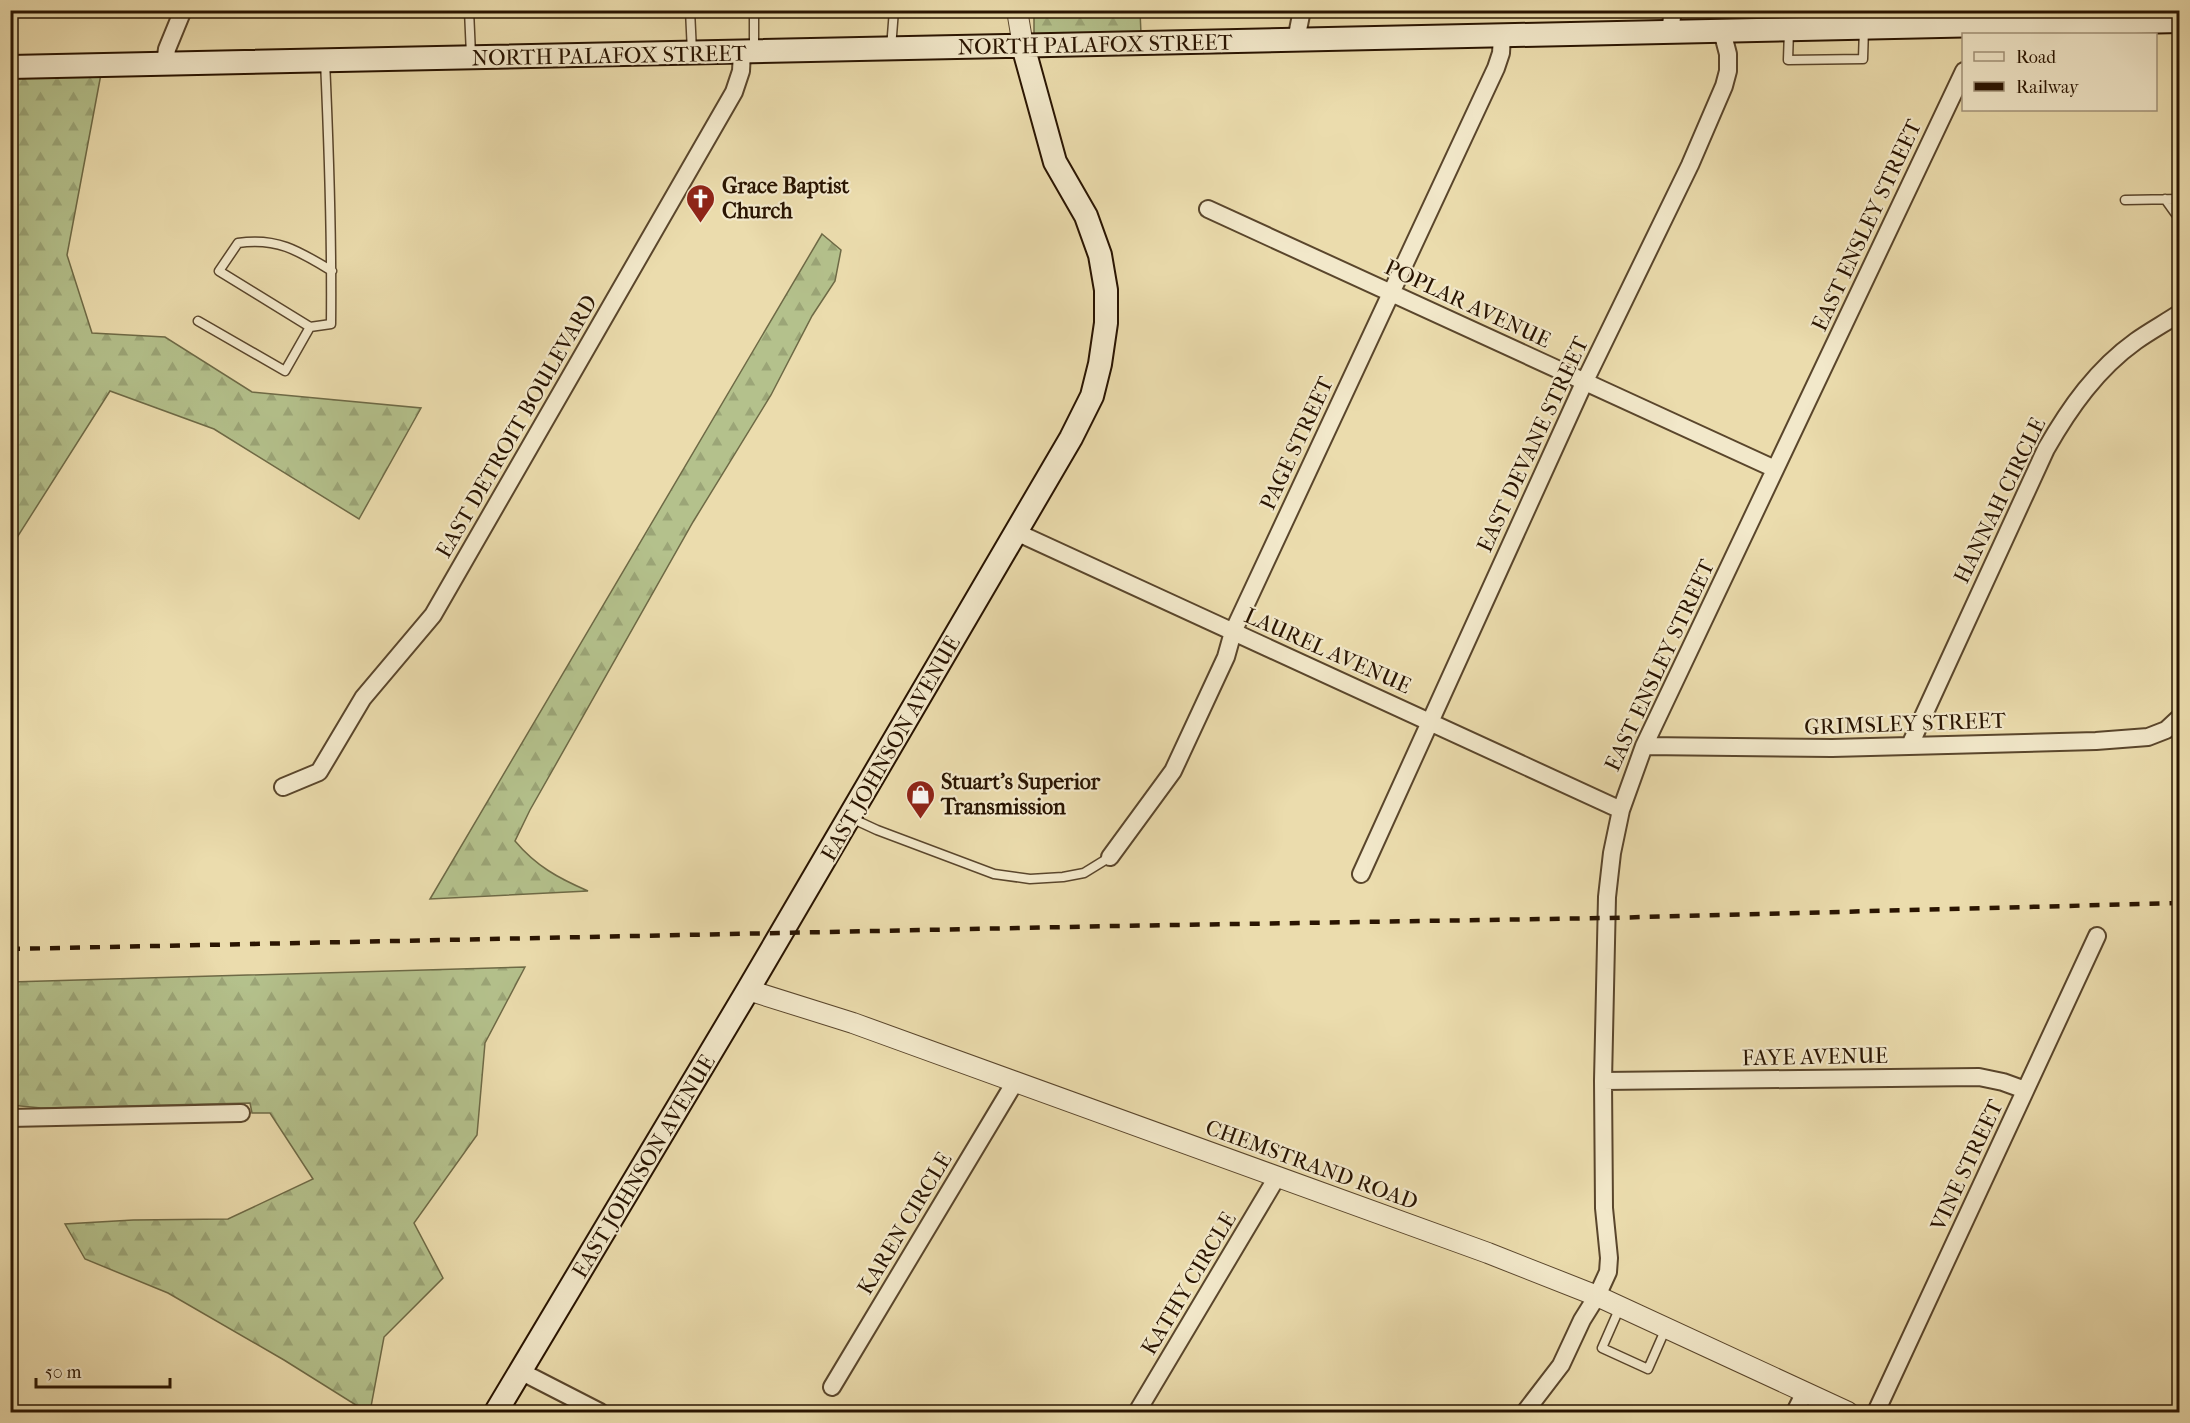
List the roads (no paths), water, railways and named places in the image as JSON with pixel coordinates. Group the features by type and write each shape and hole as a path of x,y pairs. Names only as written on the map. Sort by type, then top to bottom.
{"main road":[{"name":"NORTH PALAFOX STREET","path":"10,67 1502,36 1672,21 1722,32 2180,21"},
{"name":"EAST JOHNSON AVENUE","path":"496,1413 850,817 1076,429 1092,396 1100,364 1106,323 1106,290 1100,255 1086,216 1055,162 1023,46"}],"street":[{"path":"165,63 167,49 183,10"},
{"path":"1017,10 1023,46"},
{"path":"1296,40 1302,10"},
{"name":"EAST DEVANE STREET","path":"1361,874 1584,382 1690,165 1724,86 1728,71 1728,54 1722,32"},
{"name":"PAGE STREET","path":"1110,857 1173,771 1226,657 1233,632 1496,68 1501,53 1502,36"},
{"name":"EAST DETROIT BOULEVARD","path":"283,787 319,772 363,698 433,615 734,92 748,52"},
{"name":"EAST ENSLEY STREET","path":"1525,1413 1562,1365 1582,1320 1604,1282 1609,1258 1604,1208 1603,1081 1607,897 1612,854 1621,810 1644,746 1962,75"},
{"name":"POPLAR AVENUE","path":"1208,209 1775,468"},
{"name":"HANNAH CIRCLE","path":"1910,746 2046,449 2063,419 2107,366 2136,341 2180,313"},
{"name":"LAUREL AVENUE","path":"1016,532 1431,721 1581,794 1621,810"},
{"name":"GRIMSLEY STREET","path":"1644,746 1750,748 2096,741 2148,737 2166,730 2180,717"},
{"name":"VINE STREET","path":"1876,1413 2097,936"},
{"name":"CHEMSTRAND ROAD","path":"748,990 853,1023 1488,1253 1597,1296 1848,1413"},
{"name":"FAYE AVENUE","path":"1603,1081 1979,1077 2025,1090"},
{"name":"KAREN CIRCLE","path":"832,1387 1015,1082"},
{"path":"10,1118 241,1113"},
{"name":"KATHY CIRCLE","path":"1137,1413 1277,1177"},
{"path":"520,1371 600,1413"},
{"path":"1795,1413 1805,1392"}],"lane":[{"path":"469,10 472,58"},
{"path":"690,10 692,53"},
{"path":"748,52 754,10"},
{"path":"891,48 894,10"},
{"path":"1789,30 1788,60 1863,59 1864,28"},
{"path":"325,61 331,193 332,272 331,324 310,327 219,272 238,243 259,240 285,246 309,257 332,272"},
{"path":"2165,199 2180,220"},
{"path":"2125,200 2180,199"},
{"path":"198,321 285,371 310,327"},
{"path":"850,817 877,830 994,874 1030,879 1063,877 1084,873 1110,857"},
{"path":"1620,1307 1602,1348 1639,1365 1648,1369 1666,1328"}],"railway":[{"path":"10,949 1606,918 2180,903"}],"place":[{"name":"Grace Baptist Church","path":"701,224"},
{"name":"Stuart's Superior Transmission","path":"920,820"}]}
